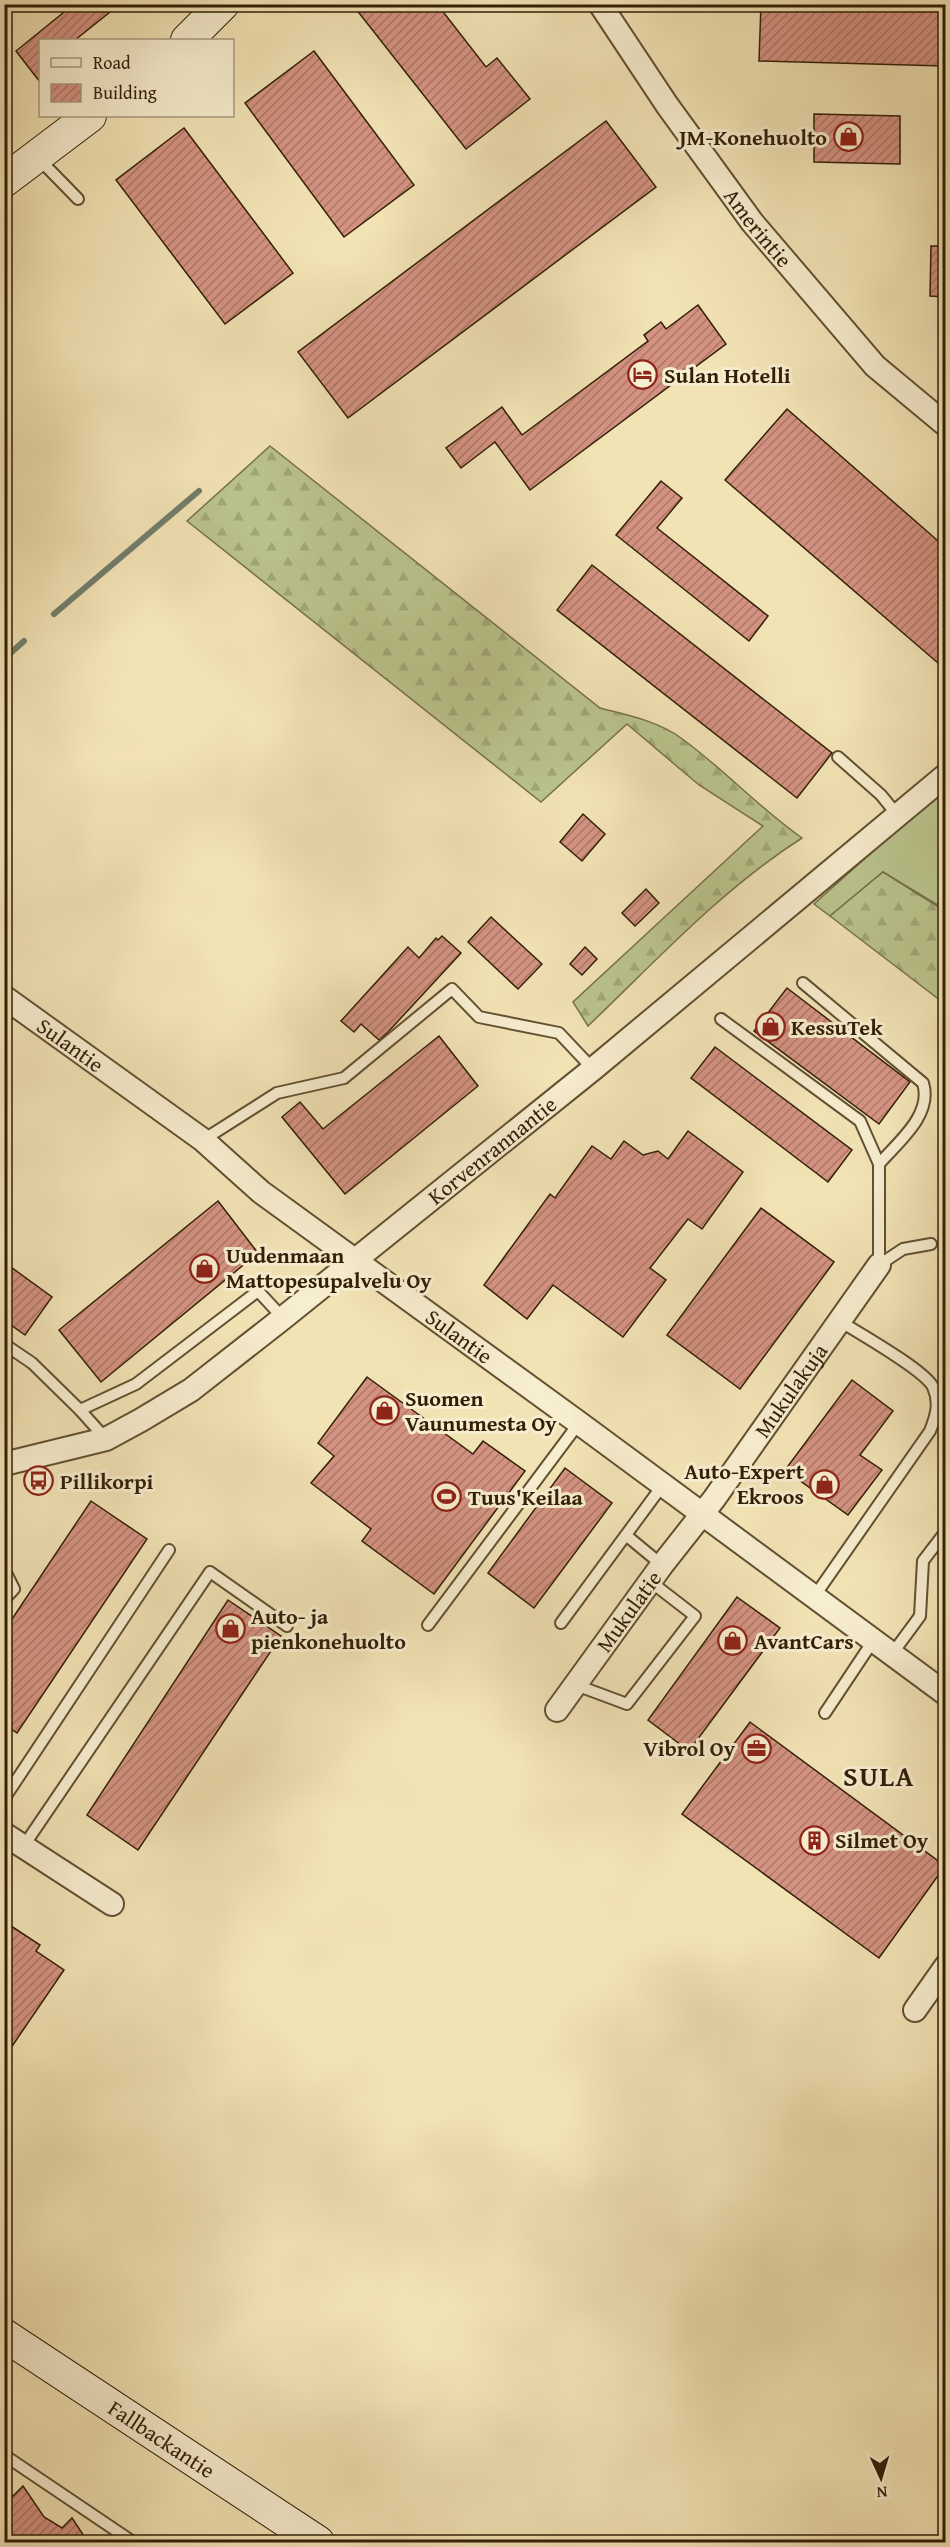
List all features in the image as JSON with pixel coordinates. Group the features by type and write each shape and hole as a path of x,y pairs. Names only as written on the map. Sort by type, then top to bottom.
{"street":[{"path":"188,39 223,4"},
{"name":"Amerintie","path":"600,4 667,105 752,222 875,366 945,425"},
{"path":"4,182 89,117"},
{"name":"Korvenrannantie","path":"4,1464 106,1439 190,1390 593,1069 945,775"},
{"name":"Sulantie","path":"4,997 203,1140 261,1192 354,1261 376,1274 945,1694"},
{"name":"Mukulakuja","path":"700,1514 714,1499 838,1320 879,1265"},
{"name":"Mukulatie","path":"557,1710 700,1514"},
{"path":"4,1834 112,1904"},
{"path":"915,2010 945,1966"},
{"name":"Fallbackantie","path":"4,2335 318,2542"}],"lane":[{"path":"36,157 78,199"},
{"path":"838,757 881,795 898,816"},
{"path":"803,983 923,1083 926,1095 921,1114 879,1164"},
{"path":"203,1140 277,1092 344,1078 452,989 479,1017 559,1033 593,1069"},
{"path":"721,1019 860,1121 879,1164 879,1265"},
{"path":"879,1265 903,1249 931,1244"},
{"path":"80,1410 136,1384 258,1291 283,1318"},
{"path":"814,1597 930,1431 938,1410 932,1386 918,1372 838,1320"},
{"path":"4,1344 32,1363 106,1439"},
{"path":"428,1625 579,1423"},
{"path":"561,1623 662,1486"},
{"path":"825,1713 882,1648 920,1617 923,1561 945,1531"},
{"path":"576,1685 627,1704 695,1616 656,1573 627,1536"},
{"path":"4,1799 169,1550"},
{"path":"4,1569 14,1589 4,1600"},
{"path":"23,1847 210,1572 287,1626"},
{"path":"4,2455 133,2542"}],"green space":[{"path":"270,446 600,708 642,719 672,732 712,762 802,838 717,902 588,1026 573,1002 763,826 699,785 627,724 541,802 187,521"},
{"path":"945,787 946,901 941,907 883,872 830,916 814,904"},
{"path":"883,872 945,911 945,1004 830,916"}],"building":[{"path":"74,4 120,4 76,39 39,39 39,81 16,51"},
{"path":"352,4 437,4 486,67 497,58 530,99 466,149"},
{"path":"761,4 945,4 944,66 759,61"},
{"path":"314,51 414,185 344,237 245,103"},
{"path":"814,114 900,116 900,164 814,162"},
{"path":"606,121 656,187 348,418 298,352"},
{"path":"184,128 293,273 225,324 116,180"},
{"path":"931,246 945,246 945,297 930,296"},
{"name":"Sulan Hotelli","path":"698,305 726,344 530,490 495,442 461,468 446,448 502,407 522,435 648,341 644,335 661,322 666,329"},
{"path":"787,409 945,547 945,654 938,663 725,480"},
{"path":"661,481 682,498 657,528 768,616 749,641 616,535"},
{"path":"592,565 832,753 797,798 557,610"},
{"path":"583,814 605,834 582,861 560,842"},
{"path":"646,889 659,903 635,926 622,913"},
{"path":"491,917 542,964 518,989 468,942"},
{"path":"442,936 461,953 379,1040 361,1024 354,1032 341,1021 408,947 419,958 436,938 438,940"},
{"path":"585,947 597,959 582,975 570,964"},
{"path":"787,988 910,1082 879,1124 754,1031"},
{"path":"439,1036 478,1086 345,1194 282,1117 300,1102 323,1129"},
{"path":"715,1047 852,1150 828,1182 691,1078"},
{"path":"688,1131 743,1172 702,1229 688,1219 650,1268 666,1280 623,1337 553,1285 527,1319 484,1285 550,1194 555,1198 592,1146 611,1159 624,1141 643,1155 658,1151 668,1159"},
{"path":"218,1201 258,1253 101,1382 59,1330"},
{"path":"761,1208 834,1262 740,1389 667,1335"},
{"path":"4,1262 52,1297 25,1335 4,1320"},
{"path":"367,1377 473,1454 483,1441 525,1471 434,1594 362,1541 371,1529 311,1483 334,1456 318,1443"},
{"path":"852,1380 893,1411 860,1455 882,1470 848,1515 785,1470"},
{"path":"565,1468 612,1503 534,1608 488,1573"},
{"path":"91,1501 147,1539 17,1733 4,1724 4,1631"},
{"path":"737,1597 780,1628 689,1751 648,1720"},
{"path":"228,1600 281,1636 138,1850 87,1815"},
{"name":"Silmet Oy","path":"750,1722 945,1866 879,1958 682,1814"},
{"path":"11,1926 40,1945 36,1951 64,1970 4,2058 4,1936"},
{"path":"23,2486 44,2517 62,2528 72,2518 88,2542 4,2542 4,2490 13,2496"}],"waterway":[{"path":"54,614 199,491"},
{"path":"4,659 24,641"}],"place":[{"name":"JM-Konehuolto","path":"848,137"},
{"name":"Sulan Hotelli","path":"643,375"},
{"name":"KessuTek","path":"770,1027"},
{"name":"Uudenmaan Mattopesupalvelu Oy","path":"205,1268"},
{"name":"Suomen Vaunumesta Oy","path":"384,1411"},
{"name":"Pillikorpi","path":"39,1481"},
{"name":"Auto-Expert Ekroos","path":"825,1484"},
{"name":"Tuus'Keilaa","path":"447,1497"},
{"name":"Auto- ja pienkonehuolto","path":"230,1629"},
{"name":"AvantCars","path":"733,1641"},
{"name":"Vibrol Oy","path":"756,1748"},
{"name":"Silmet Oy","path":"814,1840"}],"district":[{"name":"SULA","path":"879,1776"}]}
